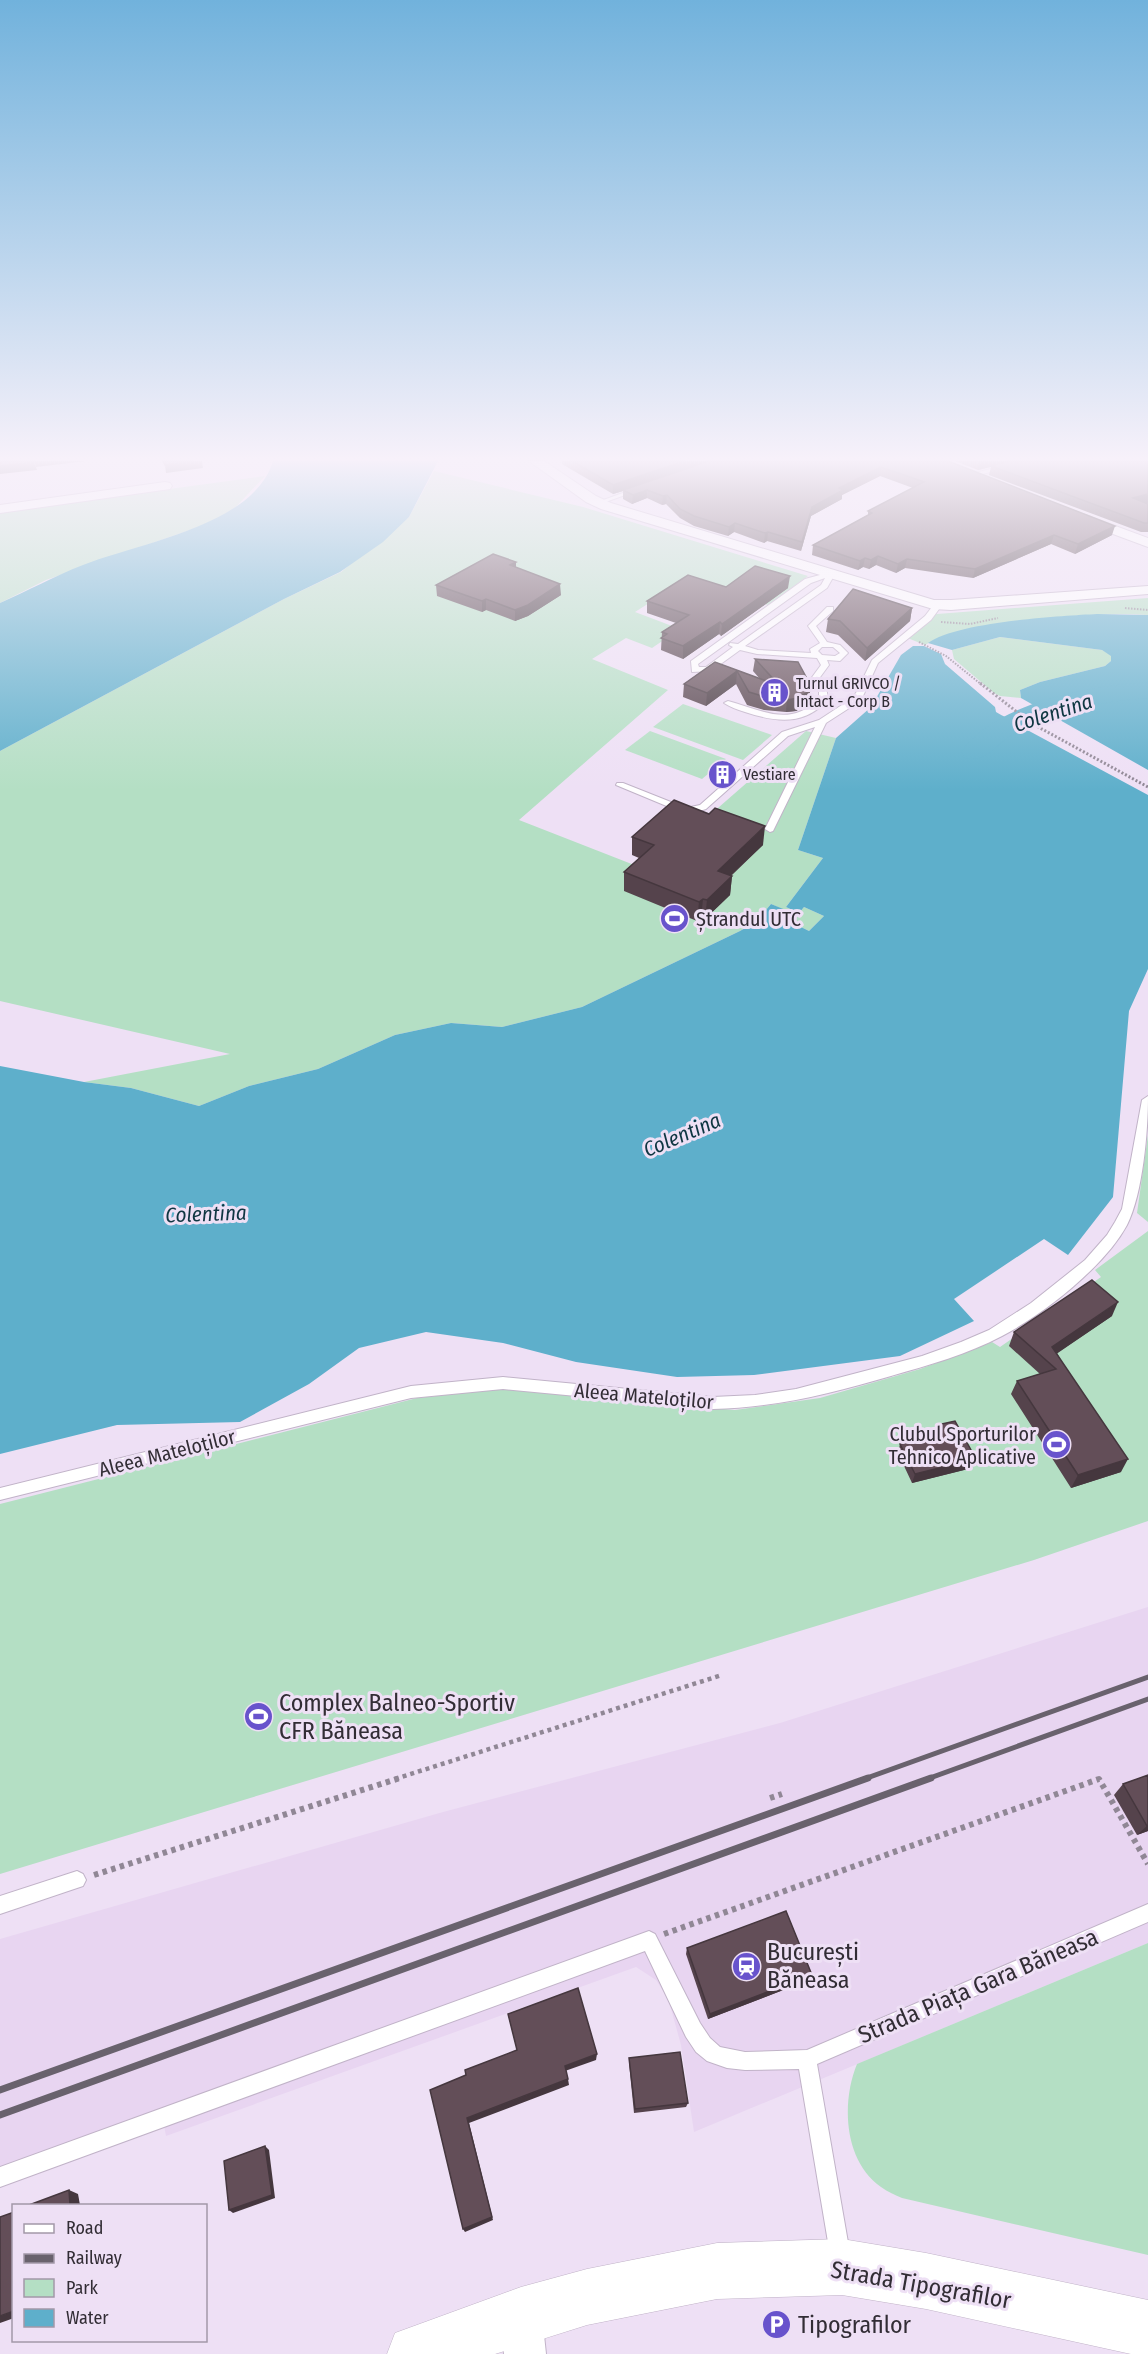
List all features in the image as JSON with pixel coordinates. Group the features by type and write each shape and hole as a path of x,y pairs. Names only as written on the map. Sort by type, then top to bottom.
{"street":[{"path":"821,571 938,605 1148,590"},
{"name":"Strada Tipografilor","path":"416,2354 523,2335 586,2297 717,2271 842,2267 926,2281 1148,2329"}],"lane":[{"path":"831,574 824,586 708,669 695,670 694,663 768,609 808,581 831,574"},
{"path":"620,785 684,810 698,810 785,734 822,722 851,703 860,694 875,662 928,618 938,605"},
{"path":"768,609 783,615"},
{"path":"825,645 812,626 830,609"},
{"path":"724,641 757,652 820,657 837,659 844,653 838,647 825,645 814,649 820,657 825,665 814,680 823,692 823,700 814,710 793,717 767,718 728,703"},
{"path":"770,829 822,722"},
{"name":"Aleea Mateloților","path":"0,1494 411,1392 503,1383 712,1404 738,1404 805,1394 979,1342 1012,1324 1077,1277 1098,1255 1124,1221 1148,1100"},
{"path":"0,1905 77,1880"},
{"name":"Strada Piața Gara Băneasa","path":"649,1940 693,2030 714,2054 727,2059 746,2061 807,2059 1148,1913"},
{"path":"0,2177 649,1940"},
{"path":"807,2059 842,2267"}],"path":[{"path":"925,645 941,651 959,664 995,697 1024,718 1148,787"},
{"path":"77,1880 722,1675"},
{"path":"649,1940 1099,1779 1148,1864"},
{"path":"770,1798 782,1794"}],"shaded area":[{"path":"1148,1607 1148,1943 694,2132 681,2045 668,1998 656,1980 636,1967 166,2136 164,2126 0,2187 0,1939 443,1812 780,1723"}],"green space":[{"path":"0,571 72,571 46,580 0,603"},
{"path":"791,571 808,576 768,605 687,579 635,612 680,629 652,648 626,638 592,659 668,690 519,820 647,870 806,731 836,738 798,850 823,858 786,907 799,913 804,907 824,916 809,931 791,922 798,916 771,904 756,922 740,931 582,1007 502,1027 451,1023 395,1035 318,1069 249,1086 199,1106 131,1088 84,1082 230,1054 0,1001 0,751 284,599 341,572"},
{"path":"1148,598 1148,615 1113,614 1010,623 956,633 925,645 905,637 930,616 937,614"},
{"path":"1000,637 1102,650 1111,655 1111,661 1105,666 1040,682 1020,690 1021,698 1000,696 954,659 952,650"},
{"path":"683,704 772,735 743,760 653,727"},
{"path":"650,731 726,759 702,779 625,750"},
{"path":"1148,1135 1148,1222 1137,1213"},
{"name":"Complex Balneo-Sportiv CFR Băneasa","path":"1148,1231 1148,1521 1034,1560 0,1874 0,1504 417,1398 502,1389 735,1410 820,1398 920,1369 992,1342 1000,1347 1101,1277 1095,1270"},
{"path":"1148,1943 1148,2255 902,2198 884,2189 869,2176 859,2162 849,2130 849,2096 857,2064"}],"water":[{"path":"69,571 342,571 284,599 0,751 0,603"},
{"path":"1097,614 1148,615 1148,770 1021,698 1020,690 1040,682 1105,666 1111,661 1111,656 1102,650 1000,637 952,650 928,643 942,636 984,625"},
{"path":"913,646 924,646 941,654 945,664 995,707 996,712 1148,795 1148,969 1129,1011 1113,1197 1068,1255 1044,1239 954,1299 974,1321 900,1356 754,1375 677,1377 576,1362 503,1343 426,1332 359,1348 309,1384 240,1422 117,1425 0,1454 0,1066 84,1082 131,1088 199,1106 249,1086 318,1069 395,1035 451,1023 502,1027 582,1007 740,931 756,922 771,904 798,915 791,922 809,931 824,916 804,907 799,913 786,907 823,858 798,850 836,738 871,707 901,655"}],"building":[{"path":"462,571 525,571 560,584 528,605 515,610 436,585"},
{"path":"748,571 772,571 790,576 722,624 720,622 683,646 661,638 667,634 662,632 689,615 647,601 688,575 726,587"},
{"path":"853,589 912,608 867,648 840,621 828,619"},
{"path":"755,659 798,662 811,686 810,691 798,698 787,700 766,697 749,692 737,671 707,693 684,684 715,662 780,686"},
{"path":"674,800 709,814 715,808 765,826 718,871 732,876 707,900 703,899 699,902 624,872 654,845 632,837"},
{"path":"1092,1280 1118,1302 1052,1347 1128,1459 1078,1475 1017,1381 1056,1369 1014,1332"},
{"path":"955,1421 976,1459 915,1474 900,1444 942,1434 937,1425"},
{"path":"1148,1775 1148,1825 1147,1826 1123,1784"},
{"name":"București Băneasa","path":"786,1911 812,1975 710,2014 687,1948"},
{"path":"578,1988 597,2054 565,2066 568,2079 467,2118 492,2217 463,2229 430,2090 466,2075 465,2070 517,2050 508,2014"},
{"path":"680,2052 688,2103 635,2109 629,2058"},
{"path":"265,2146 272,2195 229,2210 224,2161"},
{"path":"69,2190 70,2204 32,2204"},
{"path":"12,2213 12,2312 0,2316 0,2217"}],"waterway":[{"name":"Colentina","path":"975,752 987,738 1002,728 1041,711 1109,694 1148,690"}],"railway":[{"path":"864,1779 1148,1677"},
{"path":"927,1779 1148,1699"},
{"path":"0,2090 868,1778"},
{"path":"0,2115 931,1778"}],"place":[{"name":"Turnul GRIVCO / Intact - Corp B","path":"775,692"},
{"name":"Vestiare","path":"722,774"},
{"name":"Ștrandul UTC","path":"675,919"},
{"name":"Clubul Sporturilor Tehnico Aplicative","path":"1057,1445"},
{"name":"Complex Balneo-Sportiv CFR Băneasa","path":"258,1717"},
{"name":"București Băneasa","path":"746,1966"},
{"name":"Tipografilor","path":"777,2325"}]}
